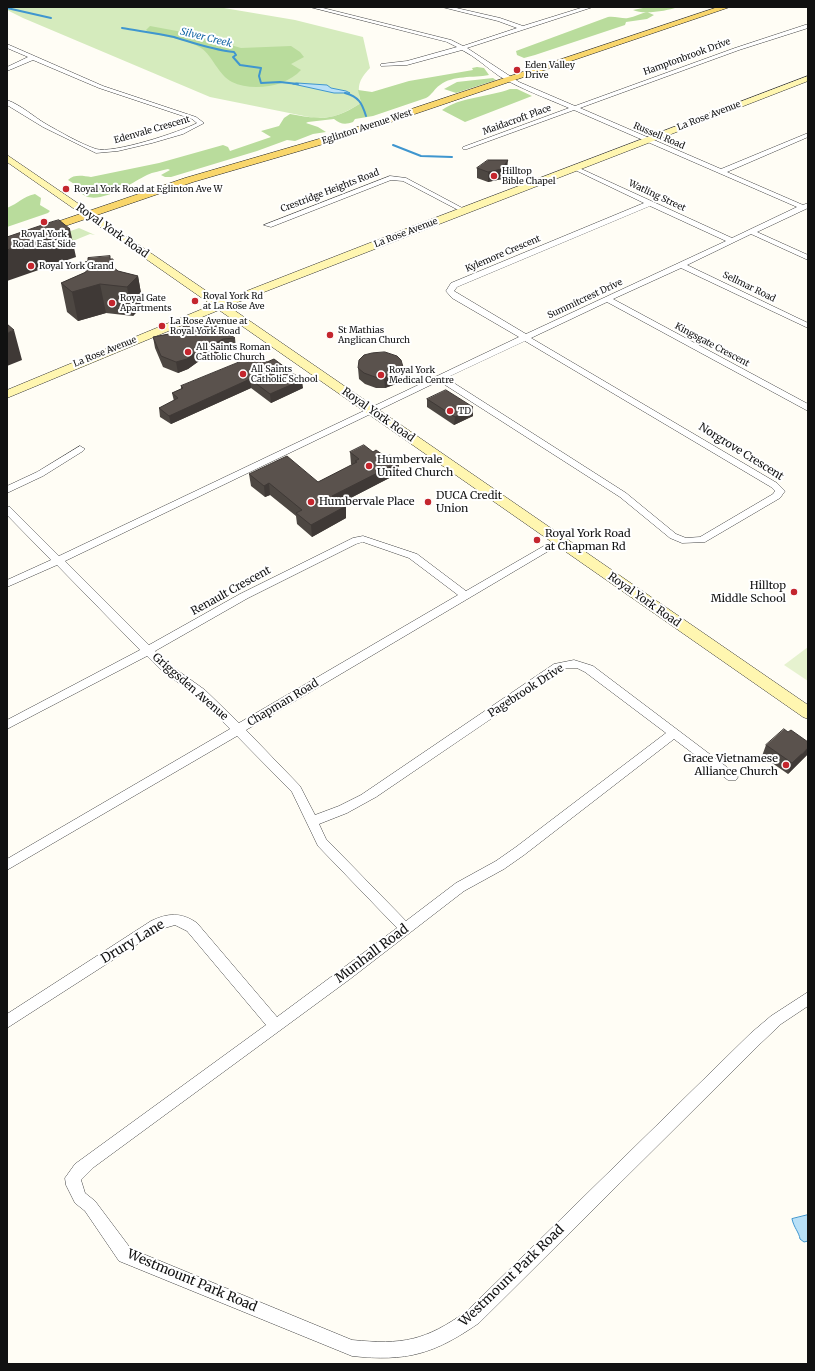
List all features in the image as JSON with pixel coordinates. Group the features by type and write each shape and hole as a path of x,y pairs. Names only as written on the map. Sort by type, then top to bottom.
{"main road":[{"name":"Eglinton Avenue West","path":"7,243 189,180 340,136 726,7"},
{"name":"La Rose Avenue","path":"7,394 88,359 221,306 808,78"},
{"name":"Royal York Road","path":"7,158 808,714"}],"street":[{"path":"313,7 449,41 463,47 510,79"},
{"path":"445,7 500,20 522,28"},
{"path":"383,65 415,62 590,7"},
{"name":"Hamptonbrook Drive","path":"574,108 738,49 808,26"},
{"name":"Edenvale Crescent","path":"7,46 101,88 194,118 201,124 186,131 104,152 96,151 45,126 7,102"},
{"path":"7,69 32,58"},
{"name":"Russell Road","path":"510,79 721,172 805,206"},
{"name":"Maidacroft Place","path":"465,148 574,108"},
{"path":"721,172 808,135"},
{"name":"Watling Street","path":"575,168 732,241"},
{"name":"Crestridge Heights Road","path":"268,225 390,178 404,179 464,211"},
{"name":"Kylemore Crescent","path":"526,338 455,296 450,291 450,288 650,203"},
{"name":"Summitcrest Drive","path":"371,411 805,206"},
{"path":"752,232 808,258"},
{"name":"Sellmar Road","path":"681,264 808,326"},
{"name":"Kingsgate Crescent","path":"607,299 808,408"},
{"name":"Norgrove Crescent","path":"440,378 623,495 668,532 679,539 692,542 707,538 780,493 774,485 526,338"},
{"path":"7,584 213,488 371,411"},
{"path":"7,490 40,474 80,448"},
{"name":"Griggsden Avenue","path":"7,510 148,651 166,668 200,693 296,789 322,842 406,929"},
{"name":"Renault Crescent","path":"7,725 148,651 237,600 353,541 363,539 413,556 466,596"},
{"name":"Chapman Road","path":"7,865 559,541"},
{"name":"Pagebrook Drive","path":"312,821 328,817 354,805 372,794 564,664 578,663 589,669 732,777"},
{"name":"Munhall Road","path":"73,1178 80,1169 89,1162 406,929 460,887 500,865 520,851 674,733"},
{"name":"Drury Lane","path":"7,1022 156,925 165,921 176,919 185,921 192,927 275,1025"},
{"name":"Westmount Park Road","path":"73,1178 76,1193 90,1206 125,1255 352,1348 379,1351 403,1351 425,1345 452,1333 473,1316 756,1038 776,1020 808,998"}],"green space":[{"path":"7,7 218,7 295,20 363,37 370,68 361,80 359,92 361,103 339,115 314,118 210,97 23,18 7,10"},
{"path":"648,7 678,7 668,10 649,12 633,10"},
{"path":"647,12 654,15 647,19 626,22 625,25 535,55 524,58 517,55 516,51 608,17 628,18"},
{"path":"150,26 193,34 241,48 291,46 300,52 304,57 291,64 301,70 295,76 278,84 259,87 240,85 227,79 201,48 183,40 150,33 146,30"},
{"path":"472,68 484,68 489,75 463,77 445,82 436,88 426,98 373,116 355,119 350,123 343,124 334,119 308,122 306,123 318,127 326,132 313,134 295,141 287,140 257,151 171,177 161,175 170,170 168,169 154,172 104,196 95,198 87,196 80,192 82,189 68,180 76,176 91,177 159,163 223,145 228,147 230,151 271,137 261,131 279,126 284,118 290,114 327,118 343,113 361,103 358,90 372,92 409,81 473,70"},
{"path":"493,78 496,80 456,93 444,89 457,82"},
{"path":"510,89 517,89 532,96 465,122 442,110 457,102"},
{"path":"35,194 41,198 40,205 50,211 7,227 7,208"},
{"path":"79,228 95,235 90,234 68,243 7,254"},
{"path":"808,647 808,681 784,665"}],"water":[{"path":"293,84 327,85 331,88 350,93 334,93"},
{"path":"808,1215 808,1241 804,1242 800,1239 792,1219"}],"building":[{"path":"488,160 508,160 502,169 488,172 477,168"},
{"path":"59,220 70,229 7,250 7,237"},
{"path":"110,256 110,259 113,259 113,267 118,271 138,276 127,287 100,284 72,292 61,283 86,272 85,262 88,261 88,258"},
{"path":"200,320 208,320 235,338 223,339 210,346 205,345 187,359 176,362 161,356 153,337 185,331 183,326"},
{"path":"7,324 14,330 7,333"},
{"path":"385,352 397,356 401,360 403,367 396,373 384,377 375,377 364,373 358,368 359,360 364,355"},
{"name":"All Saints Catholic School","path":"257,355 267,362 274,359 302,380 270,394 250,379 169,416 159,408 178,398 172,393 183,388 181,386"},
{"path":"446,390 473,407 455,417 427,399"},
{"path":"364,445 373,452 376,450 386,457 390,455 399,462 332,496 346,506 311,525 296,513 302,510 269,483 264,486 249,474 287,456 318,482 357,462 355,461 359,459 350,452"},
{"path":"784,729 788,732 791,730 808,742 808,748 792,763 766,745"}],"waterway":[{"name":"Silver Creek","path":"7,8 51,18"},
{"name":"Silver Creek","path":"122,28 174,37 211,48 234,52 236,55 233,57 240,65 261,68 259,76 261,83 280,82 298,84"},
{"name":"Silver Creek","path":"345,93 354,96 359,101 366,116"},
{"name":"Silver Creek","path":"393,145 421,156 452,157"}],"place":[{"name":"Eden Valley Drive","path":"517,70"},
{"name":"Hilltop Bible Chapel","path":"494,176"},
{"name":"Royal York Road at Eglinton Ave W","path":"66,189"},
{"name":"Royal York Road East Side","path":"44,222"},
{"name":"Royal York Grand","path":"31,266"},
{"name":"Royal York Rd at La Rose Ave","path":"195,301"},
{"name":"Royal Gate Apartments","path":"112,303"},
{"name":"La Rose Avenue at Royal York Road","path":"162,326"},
{"name":"St Mathias Anglican Church","path":"330,335"},
{"name":"All Saints Roman Catholic Church","path":"188,352"},
{"name":"All Saints Catholic School","path":"243,374"},
{"name":"Royal York Medical Centre","path":"381,375"},
{"name":"TD","path":"450,411"},
{"name":"Humbervale United Church","path":"369,466"},
{"name":"Humbervale Place","path":"311,502"},
{"name":"DUCA Credit Union","path":"428,502"},
{"name":"Royal York Road at Chapman Rd","path":"537,540"},
{"name":"Hilltop Middle School","path":"794,592"},
{"name":"Grace Vietnamese Alliance Church","path":"786,765"}]}
